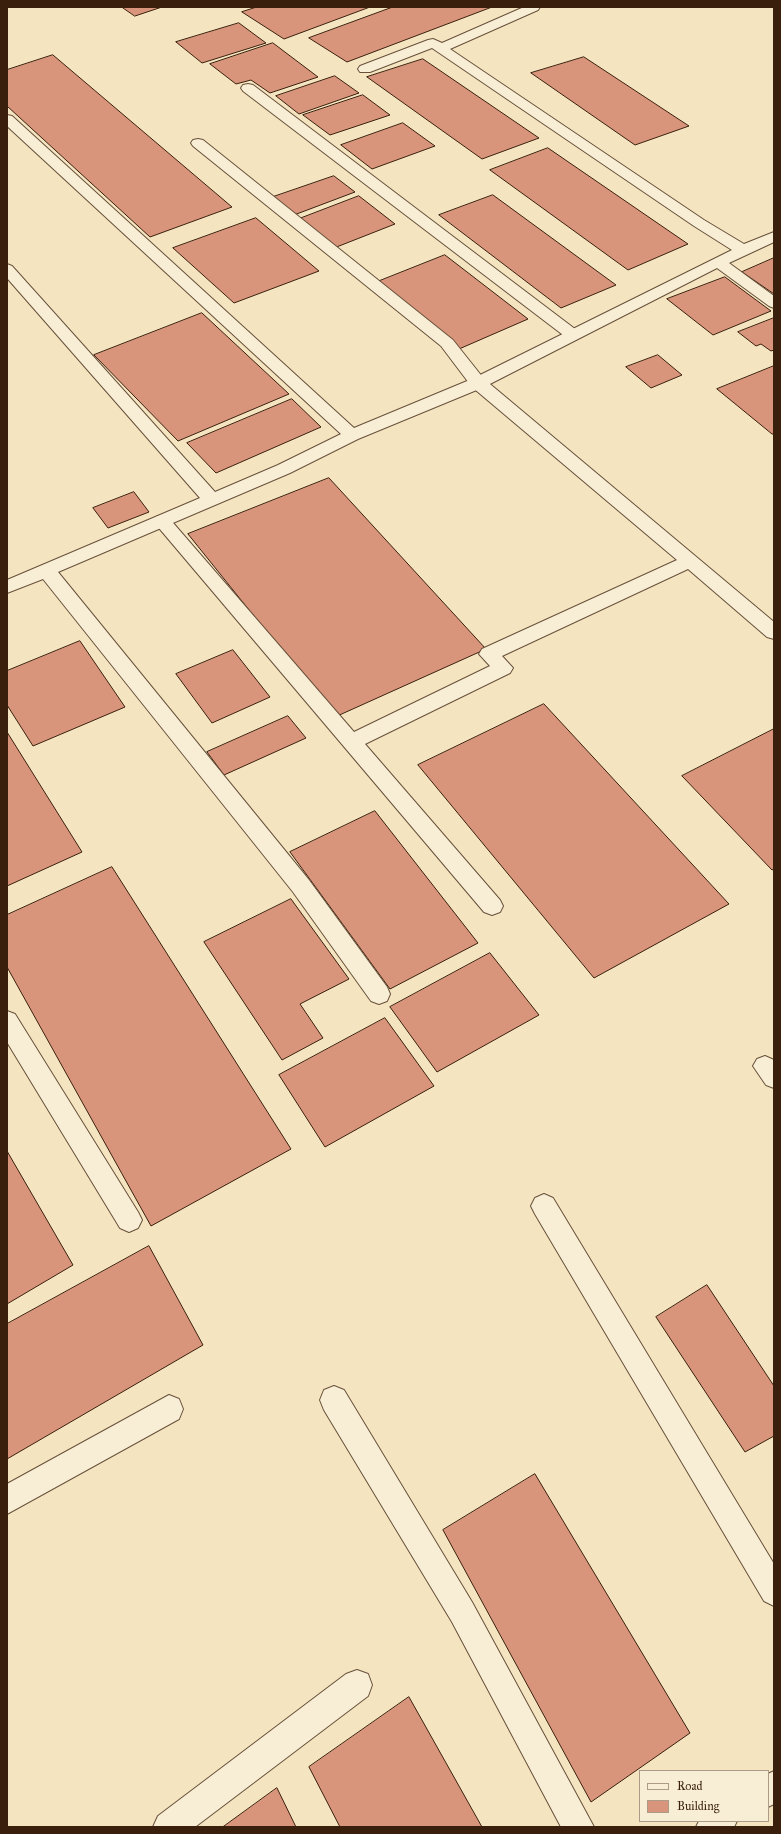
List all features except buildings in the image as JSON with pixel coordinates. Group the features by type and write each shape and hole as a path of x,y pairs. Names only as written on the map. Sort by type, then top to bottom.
{"street":[{"path":"441,48 534,7"},
{"path":"501,10 513,16"},
{"path":"365,69 433,43 692,218 744,251"},
{"path":"248,88 573,335"},
{"path":"7,119 352,434"},
{"path":"198,143 447,343 478,383 774,632"},
{"path":"7,587 284,469 352,434 478,383 718,262 774,236"},
{"path":"718,262 774,302"},
{"path":"7,269 212,500"},
{"path":"162,521 492,906"},
{"path":"351,742 503,668 489,654 690,562"},
{"path":"46,570 301,886 379,994"},
{"path":"7,1022 129,1220"},
{"path":"544,1206 774,1591"},
{"path":"334,1400 462,1612 578,1827"},
{"path":"7,1500 169,1409"},
{"path":"169,1827 357,1685"}]}
